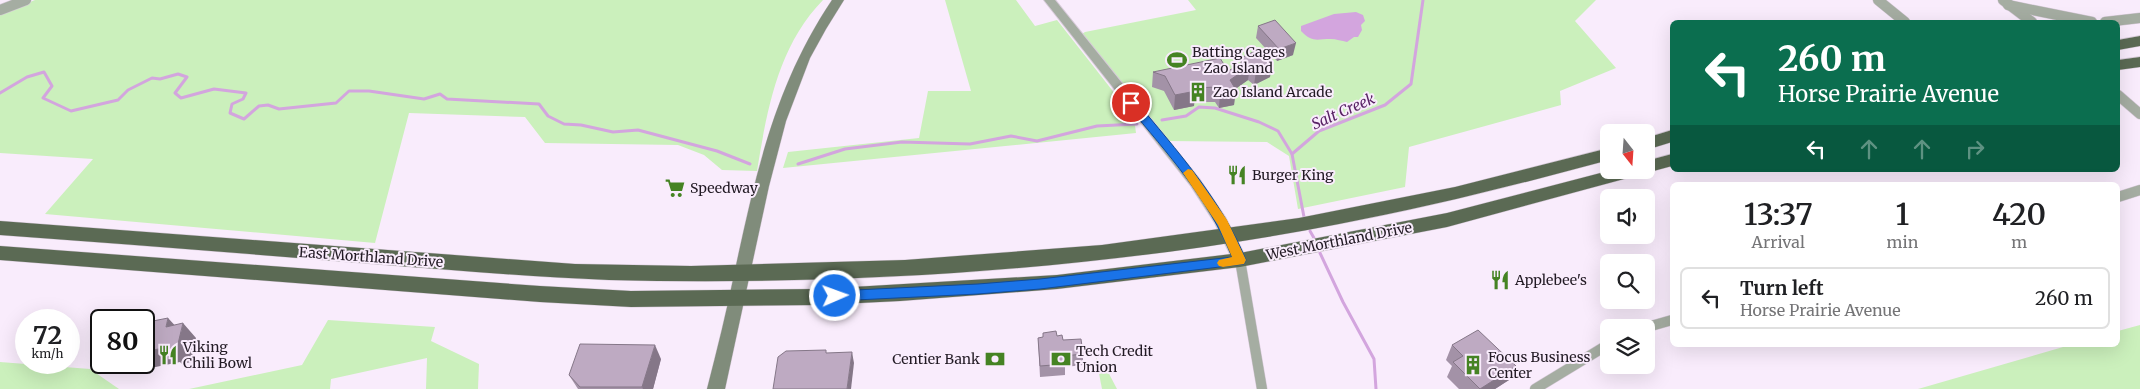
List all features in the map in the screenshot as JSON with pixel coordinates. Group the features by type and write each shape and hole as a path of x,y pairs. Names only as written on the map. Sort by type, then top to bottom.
{"highway":[{"path":"2120,45 2140,41"},
{"path":"2120,65 2140,62"},
{"path":"1655,141 1670,137"},
{"name":"West Morthland Drive","path":"743,272 849,270 1011,260 1138,249 1301,225 1402,205 1478,188 1600,156"},
{"path":"1655,165 1670,161"},
{"name":"West Morthland Drive","path":"738,298 819,297 978,289 1150,272 1240,260 1446,220 1602,179"},
{"name":"East Morthland Drive","path":"0,228 485,266 644,273 743,272"},
{"name":"East Morthland Drive","path":"0,253 540,294 631,299 738,298"}],"main road":[{"path":"716,389 766,169 789,92 810,44 838,0"}],"street":[{"path":"0,10 26,0"},
{"path":"1049,0 1176,157 1210,202 1230,236 1240,260 1262,389"},
{"path":"1878,0 1903,20"},
{"path":"2006,2 2029,20"},
{"path":"2006,2 2083,20"},
{"path":"2120,21 2136,19 2140,26"},
{"path":"2120,97 2140,114"},
{"path":"2120,196 2140,190"},
{"path":"1655,325 1670,321"},
{"path":"1535,389 1600,349"}],"green space":[{"path":"35,0 823,0 808,18 785,58 770,102 757,171 722,170 704,155 678,145 545,143 525,117 409,113 375,243 45,214 93,159 0,153 0,14"},
{"path":"945,0 1016,0 1035,26 1057,20 1134,118 1136,133 783,168 788,152 919,138 928,91 971,91"},
{"path":"1188,0 1596,0 1575,21 1616,68 1560,91 1561,105 1409,147 1405,187 1298,209 1289,156 1267,142 1167,141 1082,37 1082,34 1085,32 1196,10"},
{"path":"328,320 435,327 431,341 479,364 478,389 426,389 427,358 331,379 330,389 189,389 302,365"},
{"path":"2140,325 2140,389 1918,389 2063,347 2120,347 2120,330"},
{"path":"1096,358 1106,368 1117,389 1102,389"},
{"path":"0,362 15,363 15,374 80,374 80,368 90,369 90,374 97,374 119,389 0,389"}],"shaded area":[{"path":"1356,12 1363,15 1365,21 1361,25 1362,30 1358,37 1354,37 1347,42 1333,39 1312,39 1301,31 1301,26 1334,14"}],"building":[{"path":"1275,20 1296,43 1279,49 1258,26"},
{"path":"1257,50 1272,62 1256,71 1250,66 1230,80 1236,90 1220,93 1217,87 1194,88 1196,91 1175,95 1165,76 1153,72 1220,58 1228,71 1245,62 1241,58"},
{"path":"168,318 166,327 183,323 177,348 168,350 168,347 155,350 155,321"},
{"path":"1478,330 1516,366 1480,389 1453,362 1463,356 1452,345"},
{"path":"1056,331 1057,336 1062,335 1063,340 1081,339 1083,354 1064,356 1065,364 1040,366 1038,338 1043,337 1043,333"},
{"path":"580,344 655,345 642,387 580,387 569,375"},
{"path":"826,350 826,353 852,352 847,389 773,389 778,357 786,351"}],"waterway":[{"name":"Salt Creek","path":"1292,154 1319,131 1385,105 1411,84 1423,0"},
{"path":"0,93 27,77 44,72 52,86 43,98 71,111 118,100 128,90 152,78 160,79 178,74 187,77 175,93 181,98 214,89 246,93 243,99 232,104 230,113 244,119 259,106 268,105 279,109 336,103 349,91 369,91 424,99 440,94 447,99 539,104 548,116 564,124 581,125 613,132 638,130 717,151 750,164"},
{"path":"1162,120 1186,116 1199,107 1215,108 1259,122 1278,131 1292,154"},
{"path":"798,164 845,149 902,142 970,144 1011,136 1037,141 1097,126 1137,124"},
{"name":"Salt Creek","path":"1292,154 1304,217"},
{"name":"Salt Creek","path":"1310,231 1314,238"},
{"name":"Salt Creek","path":"1320,253 1343,302 1374,359 1376,389"}],"slow traffic":[{"path":"1188,173 1223,223 1240,260 1223,263"}],"place":[{"name":"Batting Cages - Zao Island","path":"1177,60"},
{"name":"Zao Island Arcade","path":"1198,92"},
{"name":"Burger King","path":"1237,175"},
{"name":"Speedway","path":"675,188"},
{"name":"Applebee's","path":"1500,280"},
{"name":"Viking Chili Bowl","path":"168,355"},
{"name":"Centier Bank","path":"995,359"},
{"name":"Tech Credit Union","path":"1061,359"},
{"name":"Focus Business Center","path":"1473,365"}],"route":[{"path":"835,296 900,294 1040,284 1240,260 1230,236 1210,202 1131,103"}]}
